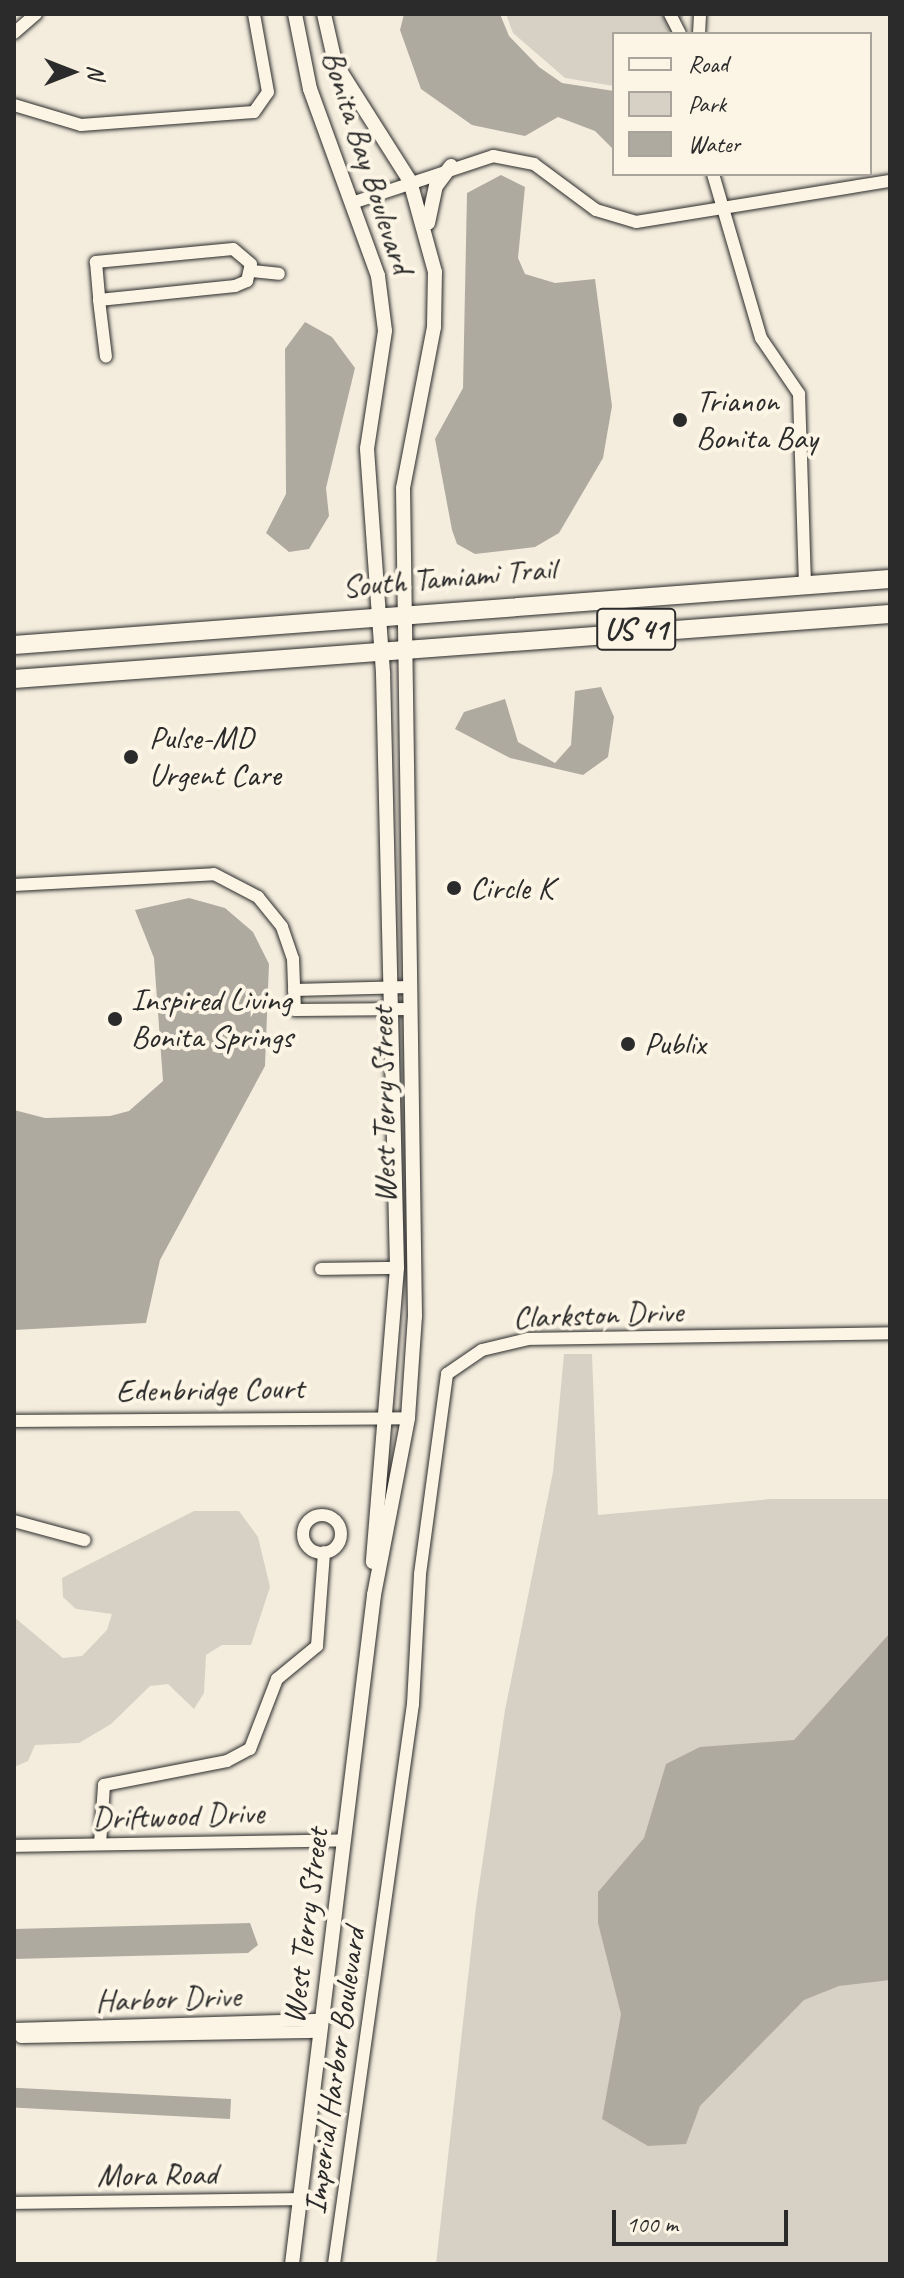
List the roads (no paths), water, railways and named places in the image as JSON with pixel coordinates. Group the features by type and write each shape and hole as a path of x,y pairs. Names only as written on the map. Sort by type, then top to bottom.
{"main road":[{"name":"South Tamiami Trail","path":"14,645 405,612 890,579"},
{"name":"South Tamiami Trail","path":"14,679 404,647 890,614"}],"street":[{"path":"17,24 36,14"},
{"path":"14,105 81,125 254,112 268,92 254,14"},
{"name":"Bonita Bay Boulevard","path":"295,14 310,89 378,276 385,331 367,449 380,614"},
{"name":"Bonita Bay Boulevard","path":"324,14 337,63 410,181 427,228 435,313 404,461 405,612"},
{"path":"670,14 679,32"},
{"path":"352,203 451,166 493,156 522,159 622,221 728,209 890,181"},
{"path":"427,228 436,186 451,166"},
{"path":"714,176 728,209 761,338 799,394 805,583"},
{"path":"106,357 96,262 233,249 245,253 252,271"},
{"path":"99,300 235,286 252,271 279,274"},
{"name":"West Terry Street","path":"374,1595 408,1418 415,1282 405,612"},
{"name":"West Terry Street","path":"292,2264 374,1595 397,1268 380,614"},
{"path":"14,885 183,870 214,874 272,911 289,944 295,1010 410,1009"},
{"path":"294,990 409,987"},
{"path":"321,1269 397,1268"},
{"name":"Clarkston Drive","path":"388,1885 407,1742 443,1386 456,1364 497,1345 543,1338 890,1333"},
{"name":"Edenbridge Court","path":"14,1421 408,1418"},
{"path":"14,1521 84,1540"},
{"path":"100,1844 104,1785 227,1761 250,1749 277,1679 317,1646 324,1552"},
{"name":"Driftwood Drive","path":"14,1846 344,1840"},
{"name":"Imperial Harbor Boulevard","path":"334,2264 388,1885"},
{"name":"Harbor Drive","path":"14,2029 322,2026"},
{"name":"Harbor Drive","path":"14,2037 322,2026"},
{"name":"Mora Road","path":"14,2203 300,2199"}],"water":[{"path":"404,14 500,14 509,36 539,67 562,83 612,91 612,148 595,131 558,117 525,136 472,125 421,89 400,30"},
{"path":"501,175 525,187 518,258 525,274 555,283 595,279 612,406 603,458 559,533 535,547 475,554 457,544 452,530 435,439 463,388 467,193"},
{"path":"305,322 332,337 355,368 326,488 329,516 309,549 289,552 266,533 286,494 285,349"},
{"path":"601,687 614,717 608,757 583,775 510,758 455,729 464,712 505,699 518,742 555,763 571,745 575,691"},
{"path":"189,898 225,908 253,932 269,964 265,1066 160,1260 146,1323 14,1330 14,1110 45,1118 110,1116 129,1111 163,1081 154,958 135,910"},
{"path":"890,1633 890,1980 839,1986 804,2000 700,2106 686,2144 648,2146 602,2119 621,2014 598,1923 598,1892 644,1838 666,1764 700,1747 794,1740"},
{"path":"250,1923 258,1945 248,1953 14,1959 14,1929"},
{"path":"14,2088 231,2099 230,2119 14,2108"}],"place":[{"name":"Trianon Bonita Bay","path":"680,420"},
{"name":"Pulse-MD Urgent Care","path":"131,757"},
{"name":"Circle K","path":"454,888"},
{"name":"Inspired Living Bonita Springs","path":"115,1019"},
{"name":"Publix","path":"628,1044"}]}
